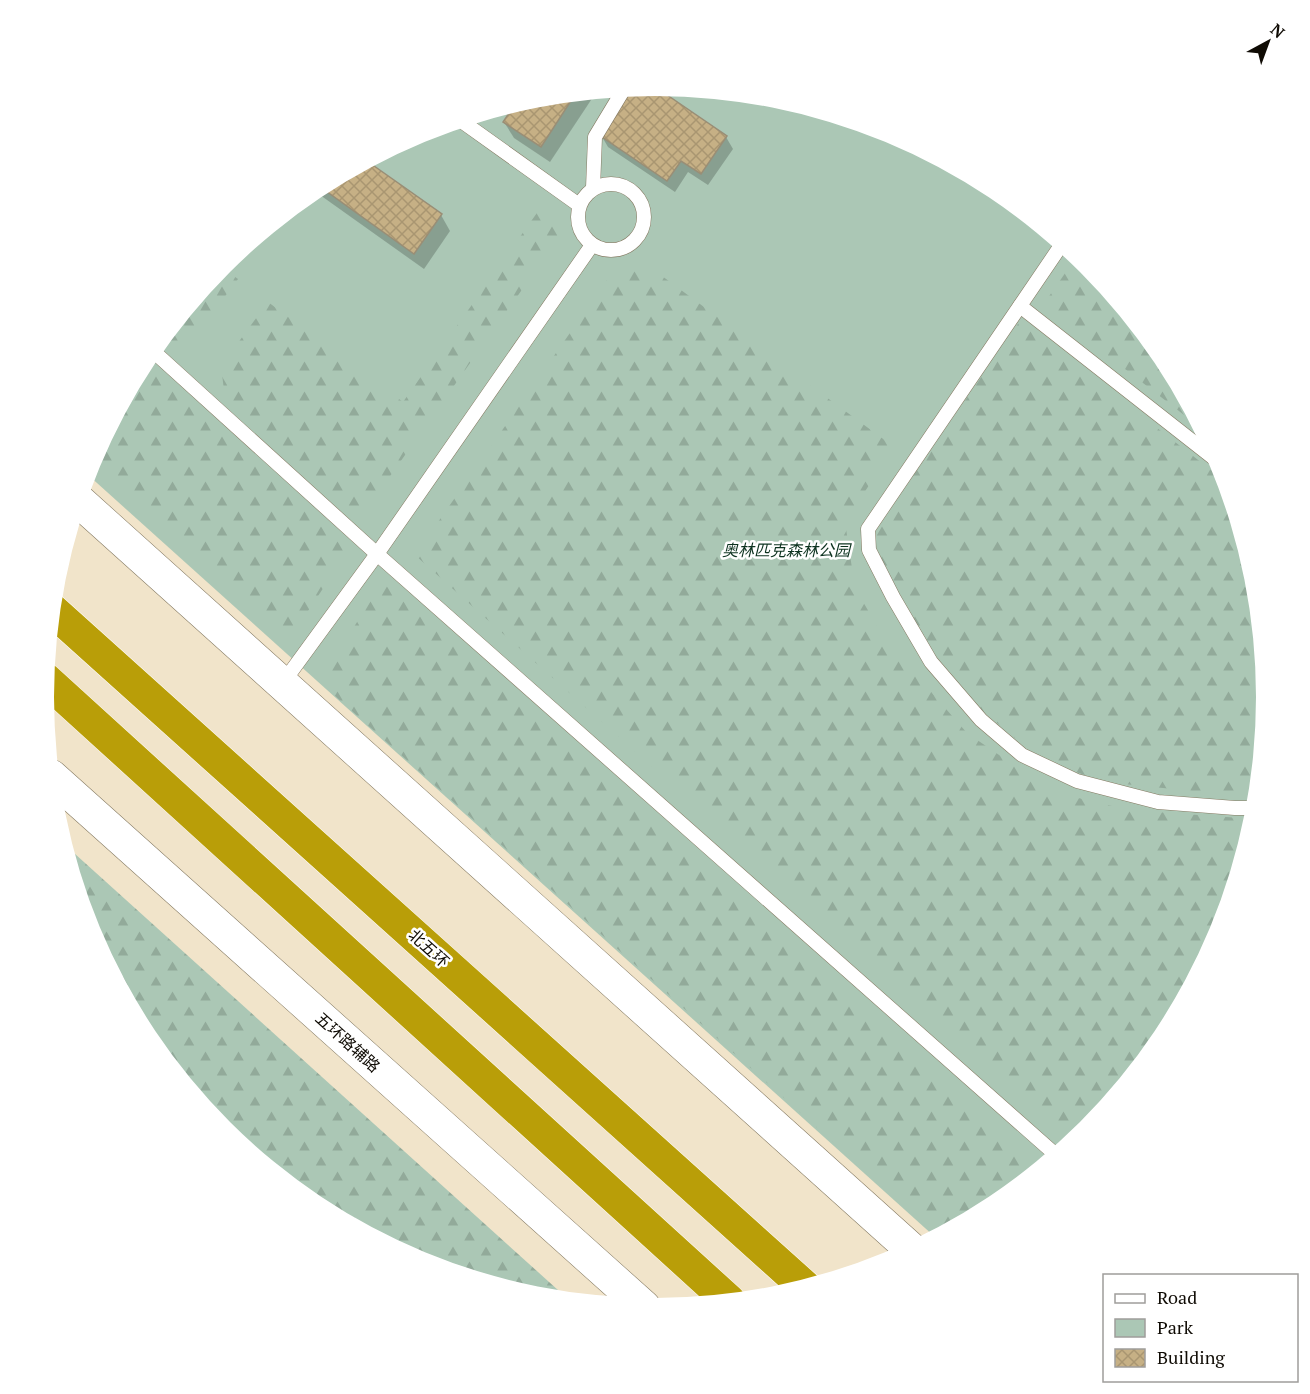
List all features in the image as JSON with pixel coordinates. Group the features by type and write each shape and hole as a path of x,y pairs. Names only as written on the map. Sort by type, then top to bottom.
{"highway":[{"name":"北五环","path":"59,617 798,1281"},
{"path":"54,687 721,1294"}],"street":[{"path":"85,507 905,1243"},
{"name":"五环路辅路","path":"61,785 632,1297"}],"lane":[{"path":"593,188 595,137 619,97"},
{"path":"468,126 579,205"},
{"path":"615,183 626,187 641,202 644,224 640,234 633,242 623,248 602,249 592,245 584,237 578,227 579,205 593,188 615,183"},
{"path":"282,684 377,554 592,245"},
{"path":"1057,251 868,529 869,550 892,597 932,662 981,720 1022,755 1077,781 1158,802 1245,808"},
{"path":"1020,306 1202,449"},
{"path":"159,357 377,554 1050,1150"}],"green space":[{"name":"奥林匹克森林公园","path":"616,97 694,97 733,101 811,116 848,128 921,158 956,177 989,197 1051,245 1080,272 1132,331 1155,363 1194,431 1210,467 1236,541 1251,619 1255,658 1255,736 1251,775 1236,853 1224,890 1194,963 1175,998 1155,1031 1107,1093 1080,1122 1021,1174 989,1197 929,1232 95,481 116,431 135,396 155,363 203,301 230,272 289,220 321,197 389,158 425,142 499,116 577,101"},
{"path":"544,203 562,233 369,506 349,514 225,398 221,366 268,302 403,402"},
{"path":"1071,264 1132,331 1155,363 1186,416 1043,305"},
{"path":"616,267 662,276 894,447 845,522 855,588 884,638 967,733 1053,792 1129,810 1243,818 1236,853 1210,927 1194,963 1155,1031 1107,1093 1065,1136 415,555"},
{"path":"229,273 238,279 194,338 171,346 169,344 178,331"},
{"path":"1020,321 1211,470 1236,541 1251,619 1256,697 1255,736 1248,793 1222,794 1104,782 1040,759 978,707 922,636 884,570 875,531"},
{"path":"151,369 348,551 290,638 101,464 116,431"},
{"path":"382,582 1032,1165 989,1197 931,1230 333,694 329,667"},
{"path":"74,853 557,1289 499,1278 425,1252 389,1236 321,1197 259,1149 203,1093 155,1031 116,963 100,927"}],"building":[{"path":"655,96 669,96 727,136 701,174 681,161 667,181 599,135 625,97"},
{"path":"570,102 541,147 503,122 508,114"},
{"path":"374,166 442,214 414,254 328,193"}]}
